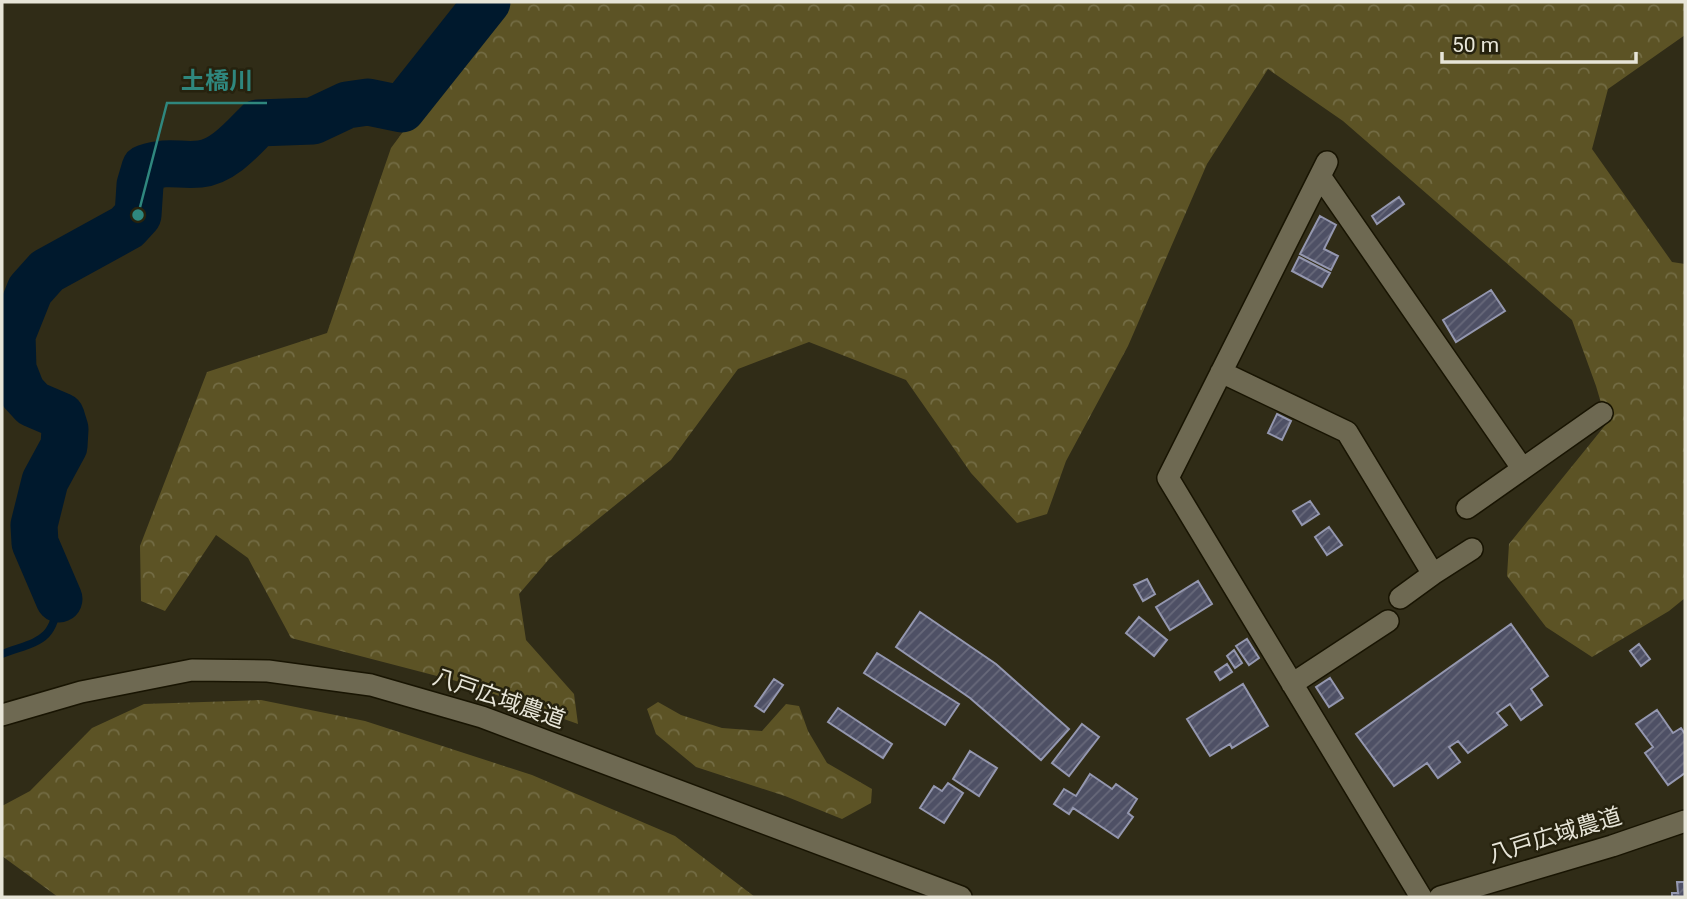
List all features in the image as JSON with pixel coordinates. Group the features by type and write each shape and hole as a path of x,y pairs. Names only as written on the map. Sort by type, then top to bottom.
{"street":[{"path":"1421,897 1168,478 1323,169 1522,468"},
{"path":"1221,372 1347,432 1433,574"},
{"path":"1467,508 1602,413"},
{"path":"1401,598 1472,549"},
{"path":"1292,684 1388,621"},
{"name":"八戸広域農道","path":"2,715 81,692 192,670 268,671 371,685 482,717 961,897"},
{"name":"八戸広域農道","path":"1440,897 1612,846 1685,821"}],"green space":[{"path":"499,2 1685,2 1685,35 1608,89 1592,149 1672,262 1685,264 1685,598 1669,611 1592,657 1546,627 1507,576 1509,544 1607,423 1572,320 1343,121 1268,69 1207,164 1128,346 1066,461 1047,514 1017,523 971,473 906,380 809,342 738,369 671,460 550,558 519,594 526,640 574,694 578,724 460,682 291,638 248,558 216,535 165,611 141,601 140,546 207,372 327,333 391,148"},
{"path":"261,700 365,721 532,775 675,836 755,897 58,897 2,856 2,806 30,791 92,728 144,704"},
{"path":"658,702 681,715 722,728 762,731 786,704 799,706 808,731 827,763 872,789 871,803 842,819 785,796 696,767 656,734 647,709"}],"building":[{"path":"1399,197 1404,204 1377,224 1372,216"},
{"path":"1320,216 1336,225 1324,249 1338,256 1331,270 1300,254"},
{"path":"1299,257 1330,273 1322,287 1292,271"},
{"path":"1491,290 1505,311 1456,342 1443,320"},
{"path":"1277,414 1291,421 1282,440 1268,433"},
{"path":"1310,501 1319,514 1302,525 1293,511"},
{"path":"1329,527 1342,545 1327,555 1315,537"},
{"path":"1147,579 1155,594 1143,601 1134,585"},
{"path":"1198,581 1212,604 1170,630 1156,607"},
{"path":"920,612 996,664 1069,729 1041,760 970,698 896,647"},
{"path":"1139,617 1167,640 1154,656 1126,633"},
{"path":"1511,624 1548,676 1531,689 1542,705 1521,720 1510,704 1497,713 1507,725 1468,753 1458,741 1449,747 1460,762 1438,778 1427,763 1394,786 1356,734"},
{"path":"1247,639 1259,658 1249,665 1236,646"},
{"path":"1639,644 1650,659 1641,666 1630,651"},
{"path":"1234,650 1242,663 1235,668 1227,656"},
{"path":"877,653 959,704 945,725 864,673"},
{"path":"1227,664 1232,672 1220,680 1215,672"},
{"path":"1330,678 1343,698 1329,707 1316,687"},
{"path":"774,679 783,685 764,712 755,706"},
{"path":"1243,684 1268,726 1232,748 1230,744 1210,756 1187,719"},
{"path":"838,708 892,744 883,758 828,722"},
{"path":"1657,710 1673,733 1681,728 1685,734 1685,773 1668,785 1645,753 1653,747 1636,724"},
{"path":"1082,724 1099,737 1069,776 1052,763"},
{"path":"970,751 997,768 979,796 953,779"},
{"path":"1090,774 1112,789 1116,784 1137,799 1128,813 1133,817 1118,838 1073,808 1069,814 1054,804 1064,789 1076,796"},
{"path":"948,783 963,793 944,823 920,808 934,786 942,791"},
{"path":"1677,882 1684,882 1685,897 1672,897 1672,893 1678,893"}],"waterway":[{"path":"59,599 35,543 34,525 45,481 64,446 65,429 61,416 33,404 22,392 13,369 12,335 30,290 47,271 127,227 138,215 140,185 145,168 161,164 200,164 217,159 258,123 313,121 347,105 368,102 402,109 487,2"},
{"path":"2,654 42,638 53,624 59,599"}],"place":[{"name":"土橋川","path":"138,215"}]}
